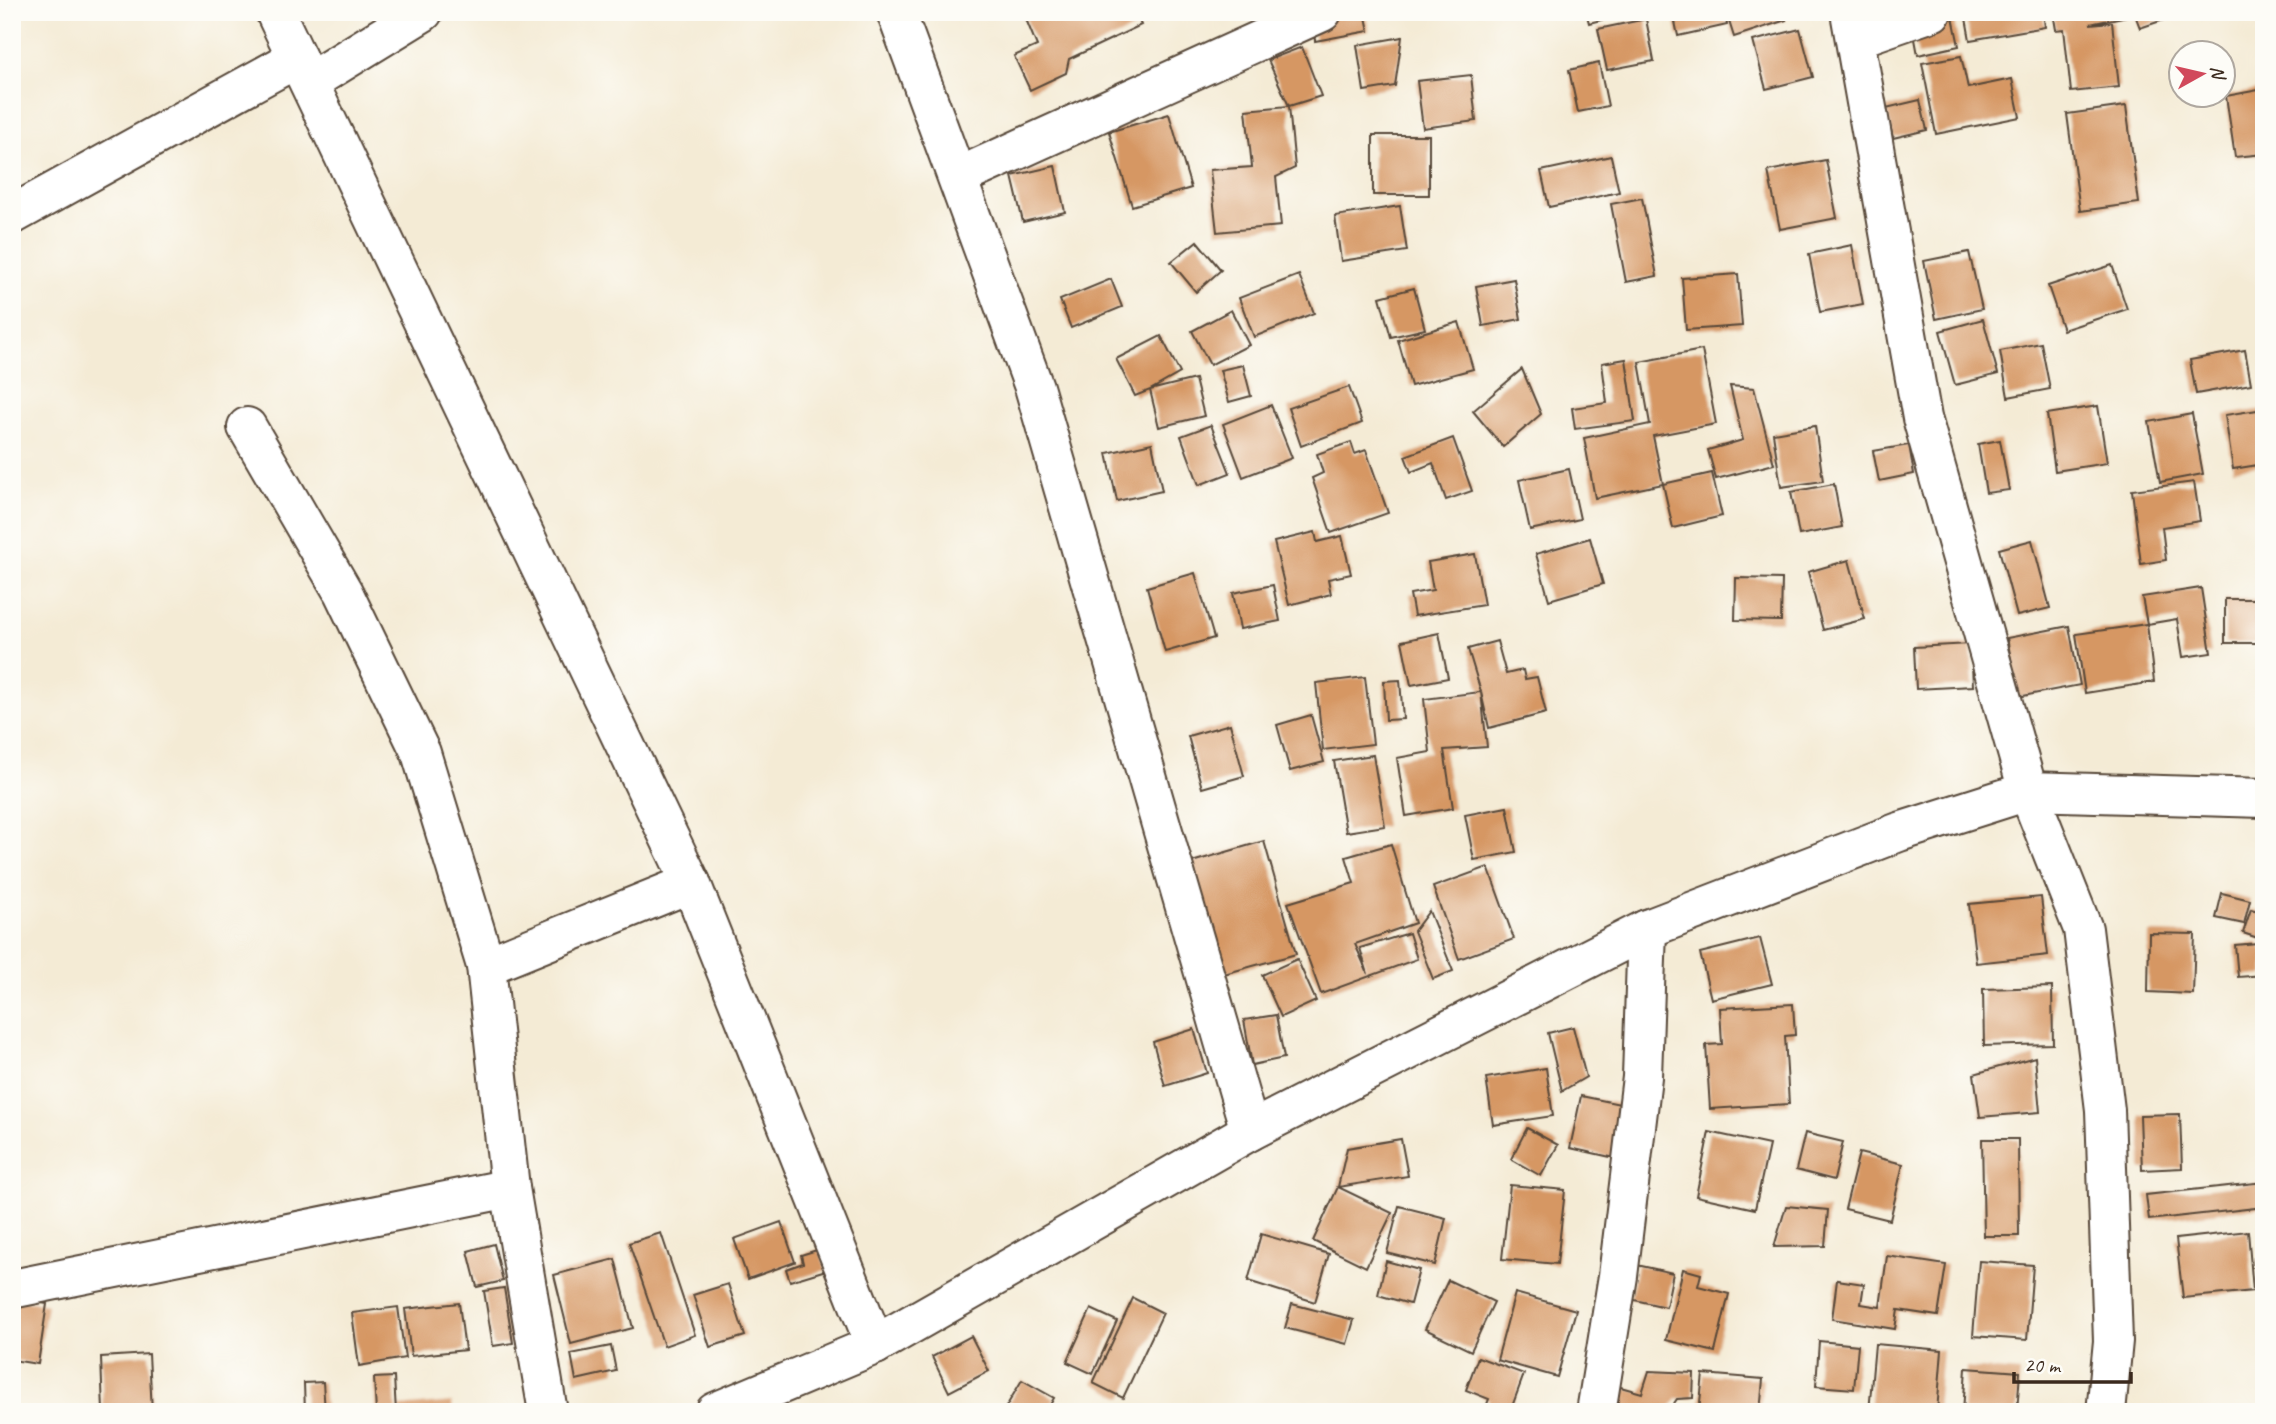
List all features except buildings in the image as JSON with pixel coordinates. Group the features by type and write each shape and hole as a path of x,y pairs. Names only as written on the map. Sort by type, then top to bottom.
{"street":[{"path":"275,12 691,883 875,1345"},
{"path":"12,215 423,12"},
{"path":"896,12 1034,387 1250,1131"},
{"path":"958,177 1322,12"},
{"path":"1933,12 1853,25 1923,418 2028,791 2084,929 2105,1110 2113,1340 2106,1412"},
{"path":"247,427 343,592 421,753 486,966 510,1188 548,1412"},
{"path":"715,1412 875,1345 1250,1131 1647,929 1899,832 2028,791 2264,798"},
{"path":"486,966 691,883"},
{"path":"1596,1412 1618,1276 1642,1077 1647,929"},
{"path":"12,1289 510,1188"}]}
